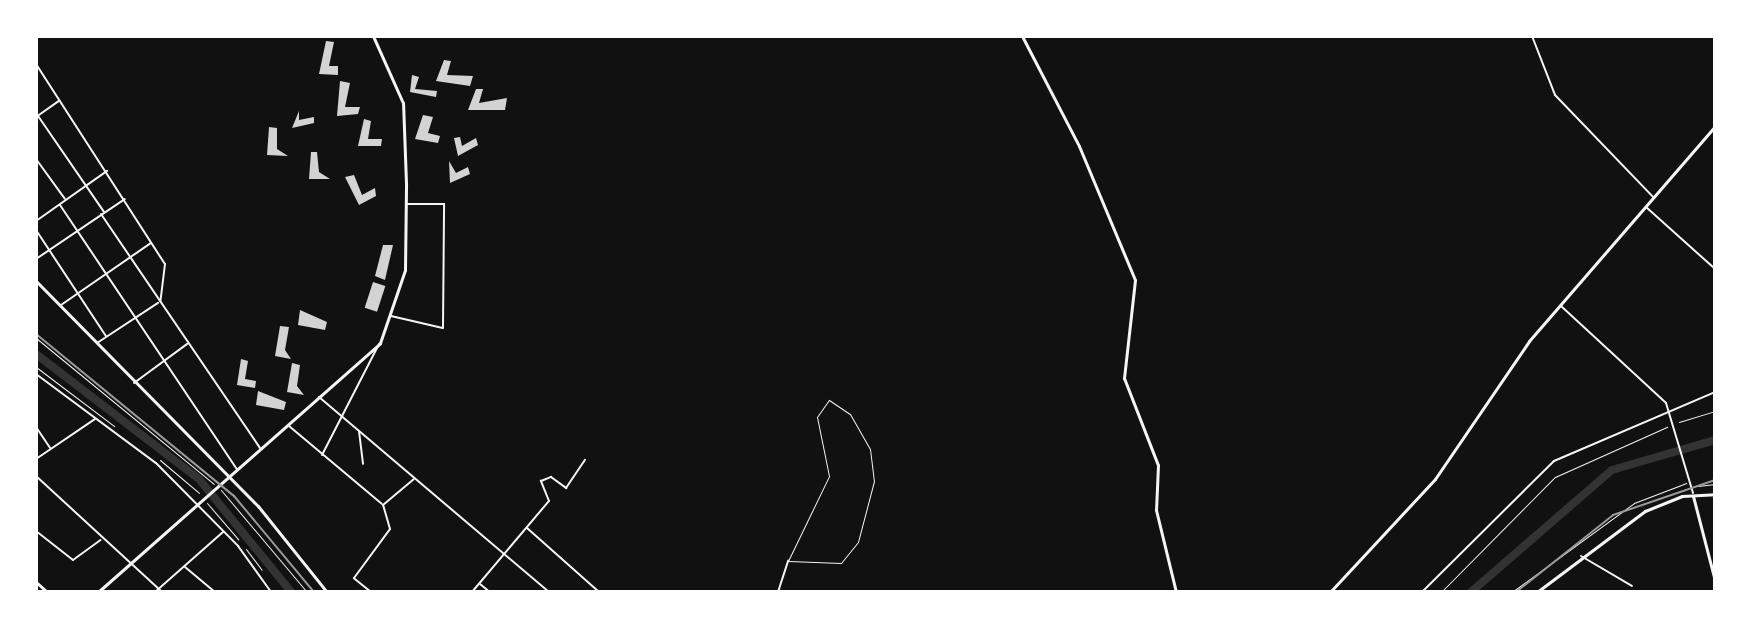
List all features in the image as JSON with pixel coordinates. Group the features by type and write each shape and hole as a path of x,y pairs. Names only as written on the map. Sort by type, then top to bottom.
{"main road":[{"path":"98,592 380,343 405,270 406,204 403,103 373,36"},
{"path":"1022,36 1079,146 1135,280 1124,378 1158,465 1156,510 1176,592"},
{"path":"1330,592 1435,479 1560,305 1715,126"},
{"path":"36,281 229,476 327,592"},
{"path":"1539,591 1581,556 1645,511 1693,496 1715,494"},
{"path":"1693,496 1715,581"},
{"path":"36,582 47,592"}],"street":[{"path":"1532,36 1555,95 1654,198"},
{"path":"36,64 108,170 165,264 159,303"},
{"path":"60,100 37,115 86,186 159,303 261,450"},
{"path":"36,159 66,200"},
{"path":"36,221 108,170"},
{"path":"36,259 125,198"},
{"path":"391,316 443,328 444,204 406,204"},
{"path":"60,205 237,469"},
{"path":"1646,207 1715,269"},
{"path":"36,230 106,336"},
{"path":"60,305 152,242"},
{"path":"97,343 159,303"},
{"path":"1560,305 1671,412 1693,496"},
{"path":"134,383 187,343"},
{"path":"322,455 345,419 380,343"},
{"path":"36,374 201,503 271,592"},
{"path":"1422,592 1554,461 1715,392"},
{"path":"319,397 549,592"},
{"path":"36,459 95,419"},
{"path":"288,424 383,505 390,529 354,578 371,592"},
{"path":"36,427 50,449"},
{"path":"359,431 363,464"},
{"path":"472,592 549,501 541,481 551,477 566,488 585,460"},
{"path":"36,476 158,591 224,531"},
{"path":"383,505 415,478"},
{"path":"527,527 599,592"},
{"path":"36,531 73,560 102,539"},
{"path":"1581,556 1632,586"},
{"path":"778,592 788,561"},
{"path":"184,567 215,592"},
{"path":"479,583 490,592"},
{"path":"755,592 769,592"}],"lane":[{"path":"839,400 870,449 874,470 858,542 841,563 788,561 829,476 820,406 839,400"}],"path":[{"path":"36,338 210,479 307,592"},
{"path":"1441,592 1567,469 1715,411"},
{"path":"1512,592 1634,503 1691,481 1715,484"}],"building":[{"path":"326,41 334,42 329,66 338,66 338,75 319,74"},
{"path":"444,60 451,61 447,75 473,76 470,86 436,81"},
{"path":"412,75 419,77 415,89 437,91 436,97 410,92"},
{"path":"340,81 350,83 345,107 360,107 358,114 337,116"},
{"path":"476,89 483,89 479,103 507,98 505,110 468,110"},
{"path":"299,111 299,120 314,117 314,123 292,128"},
{"path":"423,115 433,117 428,133 440,136 438,143 415,139"},
{"path":"364,119 371,121 368,139 382,139 381,146 358,146"},
{"path":"269,127 277,128 277,149 288,156 267,155"},
{"path":"460,137 462,146 476,138 478,145 458,156 454,138"},
{"path":"311,152 317,152 319,172 330,179 309,179"},
{"path":"449,161 456,173 468,167 470,174 450,183"},
{"path":"354,175 362,195 375,188 376,196 359,205 345,177"},
{"path":"383,245 393,245 385,280 375,276"},
{"path":"373,282 385,286 377,312 365,308"},
{"path":"300,310 327,322 325,330 298,325"},
{"path":"280,326 289,327 285,350 291,359 275,356"},
{"path":"241,359 248,361 245,379 256,381 255,388 237,385"},
{"path":"292,363 300,365 297,386 304,395 287,392"},
{"path":"258,391 286,402 284,410 256,405"}],"waterway":[{"path":"36,354 199,479 291,592"},
{"path":"1471,592 1612,470 1715,440"}],"tram line":[{"path":"36,334 234,496 314,592"},
{"path":"1516,592 1613,515 1715,480"}]}
